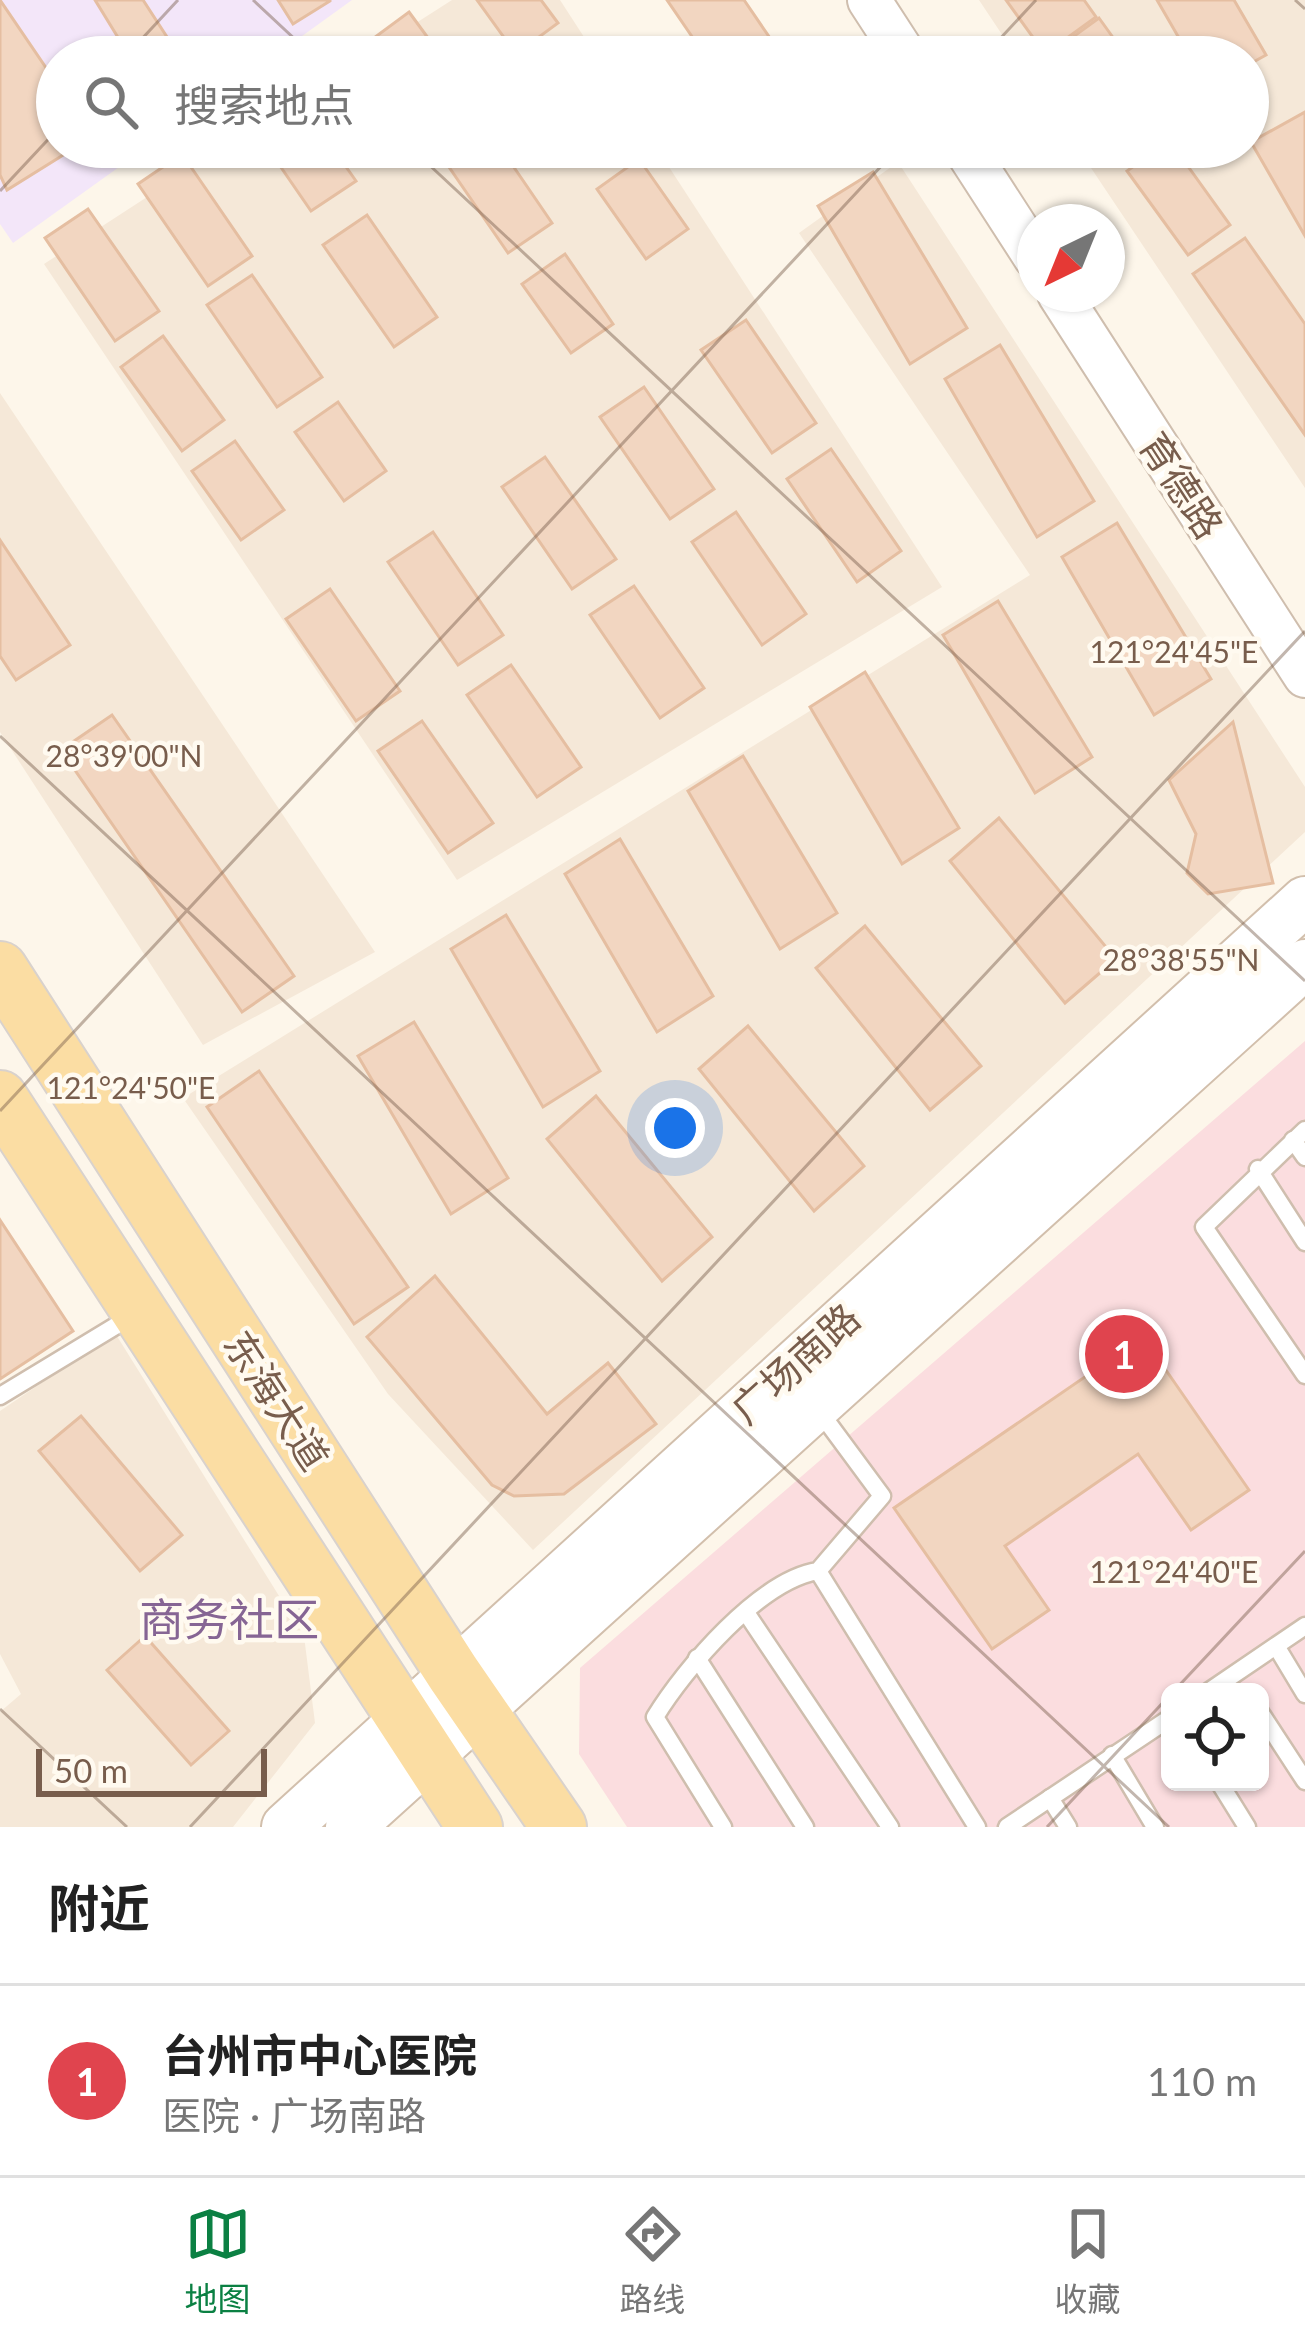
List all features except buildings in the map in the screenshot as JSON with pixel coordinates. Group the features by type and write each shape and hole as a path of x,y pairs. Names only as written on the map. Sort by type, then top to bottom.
{"main road":[{"name":"广场南路","path":"286,1827 414,1739 1305,901"},
{"name":"广场南路","path":"465,1690 814,1404 1305,964"},
{"name":"东海大道","path":"0,969 465,1690 560,1827"},
{"name":"东海大道","path":"0,1098 475,1827"},
{"name":"广场南路","path":"350,1827 414,1739"}],"street":[{"path":"869,0 892,36"},
{"path":"978,168 1017,229"},
{"name":"育德路","path":"1071,312 1305,676"}],"lane":[{"path":"1305,1157 1299,1134 1258,1169 1204,1227 1305,1375"},
{"path":"1258,1169 1305,1242"},
{"path":"0,1396 138,1312"},
{"path":"723,1827 655,1717 697,1658 793,1575 818,1571 882,1496 814,1404"},
{"path":"818,1571 977,1827"},
{"path":"747,1615 890,1827"},
{"path":"1221,1683 1305,1626"},
{"path":"1276,1646 1305,1694"},
{"path":"697,1658 806,1827"},
{"path":"1235,1673 1241,1683"},
{"path":"1007,1827 1161,1724"},
{"path":"1269,1726 1305,1781"},
{"path":"1112,1756 1155,1827"},
{"path":"1225,1791 1247,1827"},
{"path":"1050,1798 1068,1827"}],"shaded area":[{"path":"0,0 352,0 302,36 36,36 36,168 118,168 13,243 0,224"},
{"path":"452,0 560,0 583,36 396,36"},
{"path":"979,0 1305,0 1305,488 1125,219 1125,204 1115,204 1091,168 1269,168 1269,36 1003,36"},
{"path":"192,168 670,168 942,587 457,880 44,264"},
{"path":"890,168 902,168 1305,787 1305,832 533,1550 388,1394 183,1098 1030,575 799,233"},
{"path":"0,393 375,952 203,1045 0,732"},
{"path":"1305,1041 1305,1827 627,1827 579,1754 580,1668"},
{"path":"115,1333 304,1636 315,1723 233,1827 0,1827 0,1712 21,1694 0,1654 0,1411"}],"place":[{"name":"台州市中心医院","path":"1124,1354"}],"district":[{"name":"商务社区","path":"229,1619"}]}
